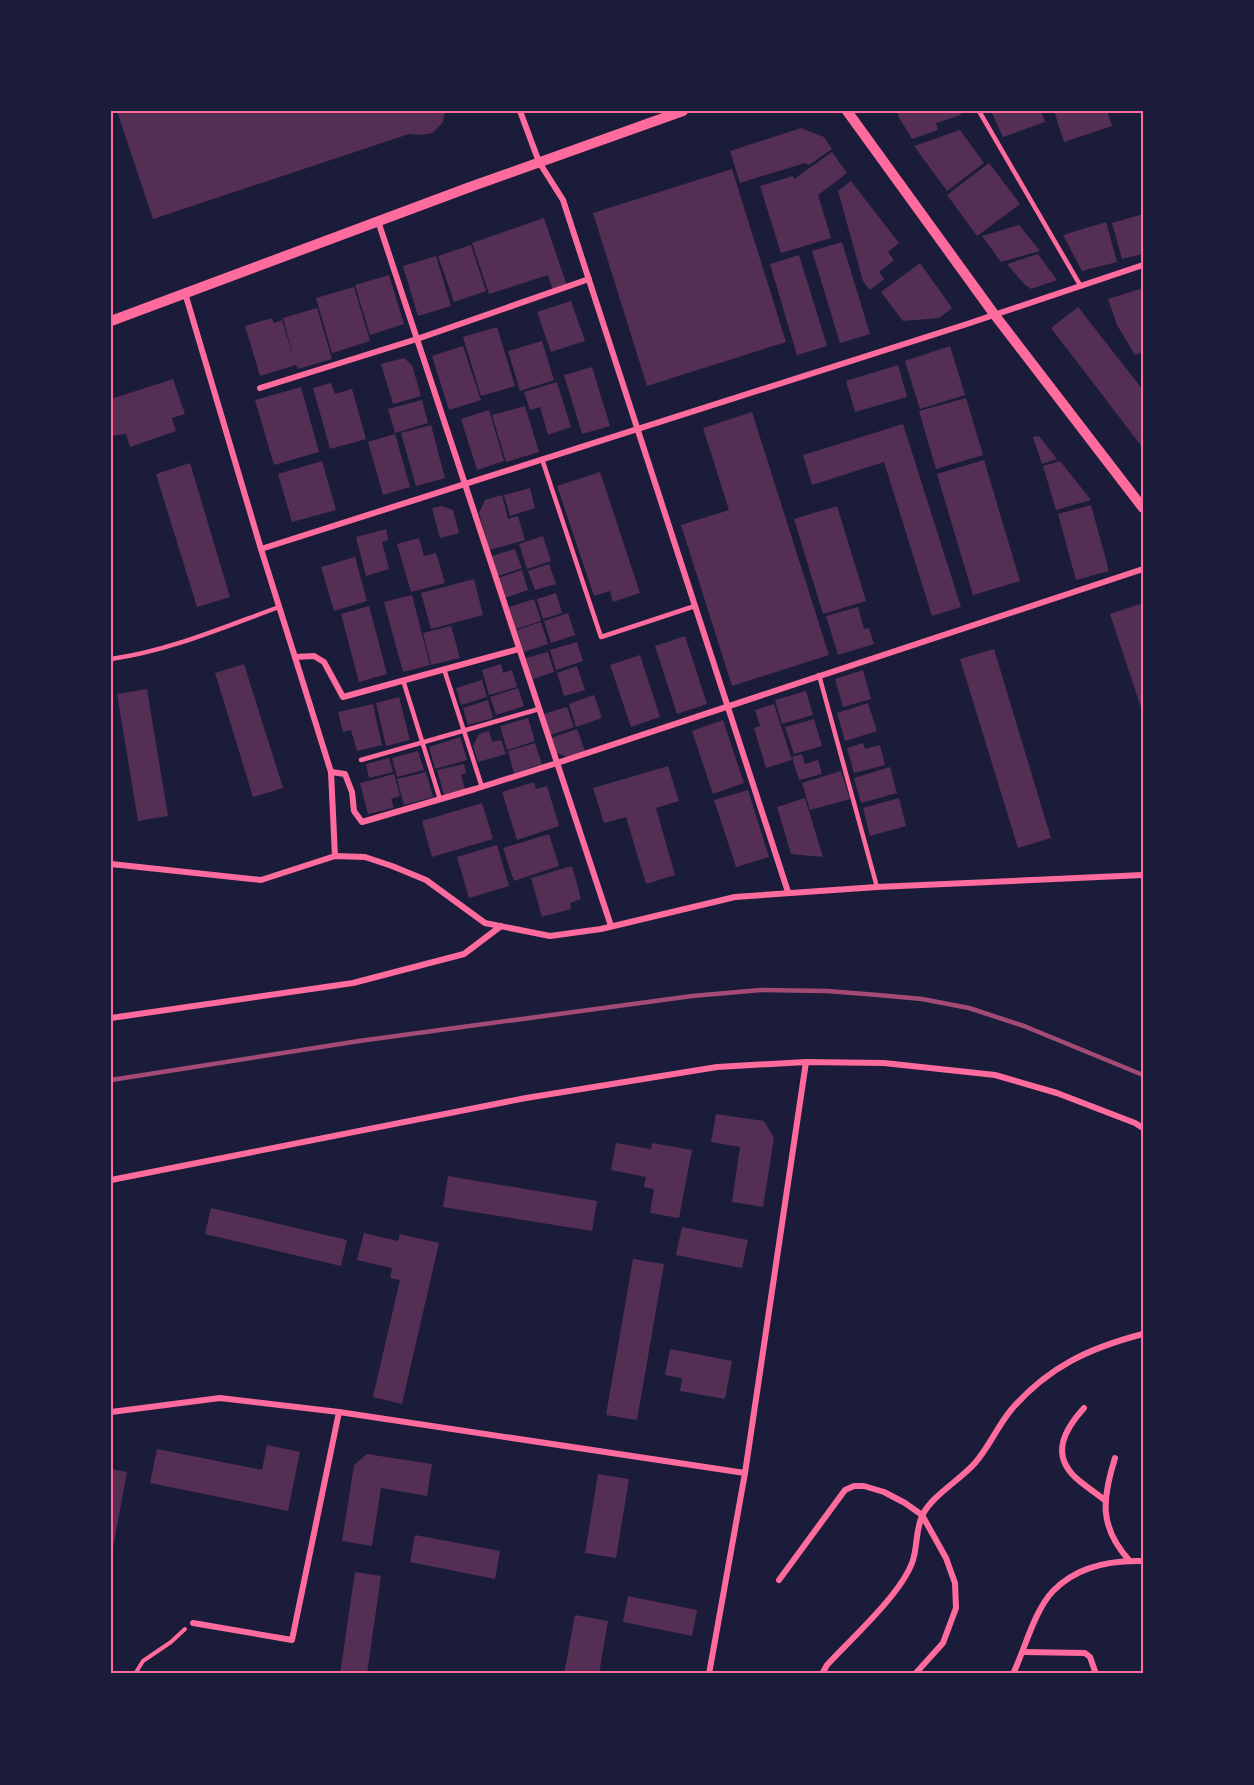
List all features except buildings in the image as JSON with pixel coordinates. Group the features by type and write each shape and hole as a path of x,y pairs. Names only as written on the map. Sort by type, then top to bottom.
{"street":[{"path":"520,111 539,162 563,200 788,892"},
{"path":"111,321 378,221 683,111"},
{"path":"847,111 994,314 1143,508"},
{"path":"378,221 611,926"},
{"path":"261,549 967,324 1143,265"},
{"path":"260,388 417,339 589,279"},
{"path":"185,293 261,549 331,772 334,856"},
{"path":"331,772 345,774 352,792 354,811 362,822 557,763 1143,568"},
{"path":"295,657 314,656 324,662 343,697 519,649"},
{"path":"111,864 261,880 334,856 365,857 426,880 485,923 550,936 611,926 735,897 877,886 1143,875"},
{"path":"111,1018 353,983 464,954 501,926"},
{"path":"709,1674 745,1473 806,1062"},
{"path":"111,1179 526,1098 717,1067 806,1062 884,1062 995,1075 1057,1093 1135,1122 1143,1128"},
{"path":"822,1674 827,1665 891,1596 907,1572 912,1564 922,1515 934,1499 962,1477 985,1452 1009,1412 1040,1380 1071,1359 1113,1342 1143,1334"},
{"path":"111,1412 220,1398 339,1412 745,1473"},
{"path":"1084,1408 1071,1422 1063,1439 1062,1456 1076,1478 1106,1501"},
{"path":"192,1623 292,1640 339,1412"},
{"path":"1115,1458 1108,1481 1105,1514 1109,1531 1117,1546 1129,1560"},
{"path":"778,1580 845,1490 854,1486 864,1486 884,1492 905,1503 922,1515 949,1566 955,1583 956,1608 943,1643 915,1674"},
{"path":"1013,1674 1036,1618 1053,1591 1073,1575 1101,1564 1119,1560 1143,1561"},
{"path":"1023,1653 1085,1653 1090,1657 1096,1674"}],"lane":[{"path":"979,111 1080,285"},
{"path":"542,459 601,637 695,606"},
{"path":"111,659 134,656 171,645 279,607"},
{"path":"444,669 482,787"},
{"path":"819,675 877,886"},
{"path":"403,680 440,799"},
{"path":"361,760 539,709"}],"path":[{"path":"135,1674 143,1661 171,1642 192,1623"}],"railway":[{"path":"111,1080 359,1041 692,996 761,990 827,991 878,995 922,999 969,1008 1024,1026 1143,1075"}]}
